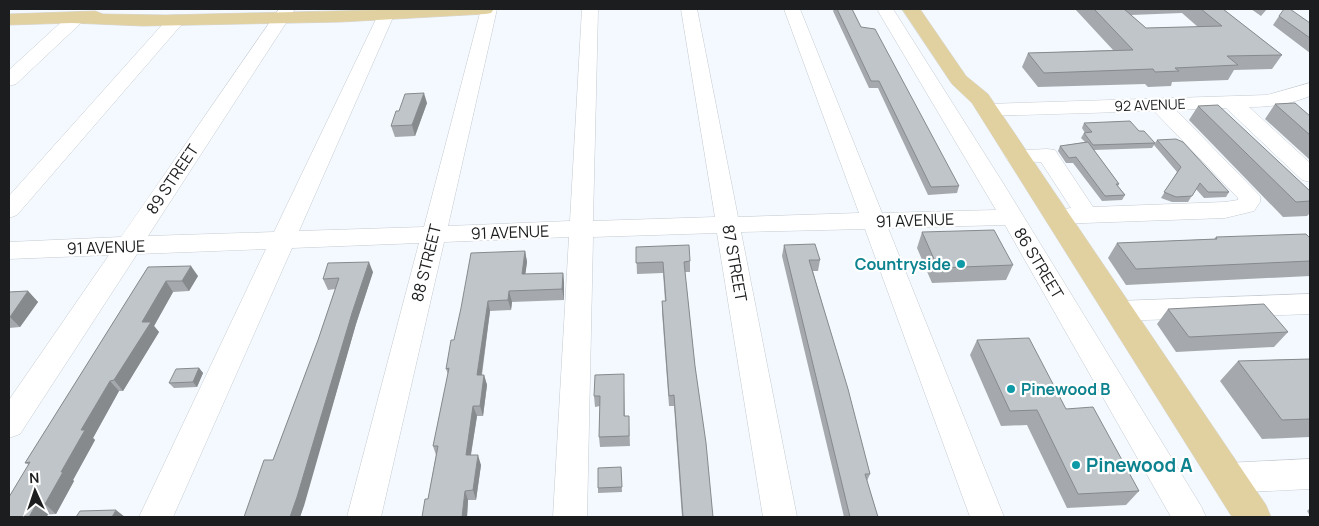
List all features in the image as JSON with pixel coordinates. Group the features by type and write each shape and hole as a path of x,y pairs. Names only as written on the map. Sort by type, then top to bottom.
{"main road":[{"path":"76,18 109,21 176,20 284,14 324,9"},
{"path":"9,20 76,18 116,14 386,15 487,9"},
{"path":"911,9 959,80 984,104 1016,156 1253,517"},
{"path":"930,9 977,81 984,104"}],"street":[{"name":"88 STREET","path":"364,517 487,9"},
{"path":"570,517 590,9"},
{"name":"87 STREET","path":"689,9 780,517"},
{"path":"792,9 987,517"},
{"name":"86 STREET","path":"886,11 1012,217 1189,517"},
{"name":"89 STREET","path":"9,425 284,14"},
{"path":"156,517 281,240 386,15"},
{"path":"9,80 76,18"},
{"path":"9,210 176,20"},
{"name":"92 AVENUE","path":"984,104 1072,108 1230,102 1282,99 1310,89"},
{"path":"1230,102 1310,175"},
{"path":"1056,216 1225,210 1246,206 1249,202 1249,196 1159,104"},
{"path":"1072,108 1084,123 1175,121"},
{"path":"1016,156 1046,155 1086,215"},
{"name":"91 AVENUE","path":"9,250 582,229 1012,217"},
{"path":"1118,311 1310,304"},
{"path":"1227,478 1310,474"}],"building":[{"path":"837,9 852,9 861,27 875,29 959,186 931,187 879,81 871,81"},
{"path":"1094,9 1124,9 1146,28 1222,26 1201,9 1223,9 1282,55 1227,56 1238,65 1175,68 1179,71 1155,72 1153,69 1044,73 1028,53 1133,50"},
{"path":"1284,9 1290,9 1310,23 1310,38 1279,16"},
{"path":"424,93 412,125 391,126 405,94"},
{"path":"1295,103 1310,116 1310,135 1275,104"},
{"path":"1218,105 1310,191 1310,201 1296,202 1198,106"},
{"path":"1130,121 1139,131 1144,131 1155,143 1093,145 1084,133 1092,132 1084,123"},
{"path":"1176,139 1183,142 1229,192 1208,192 1200,183 1192,196 1176,197 1164,192 1181,167 1157,140"},
{"path":"1088,142 1125,195 1105,196 1076,157 1069,158 1060,146"},
{"path":"994,230 1013,265 938,268 922,232"},
{"path":"1306,234 1310,238 1310,261 1136,269 1117,243 1217,239 1216,237"},
{"path":"815,244 820,260 809,260 848,389 870,474 865,474 878,517 850,517 784,245"},
{"path":"689,245 690,261 684,262 713,517 683,517 674,395 669,396 662,301 666,301 663,262 636,263 636,247"},
{"path":"525,251 522,274 563,273 562,289 509,291 508,300 488,301 477,375 484,375 480,406 473,406 466,455 478,455 473,490 465,491 462,517 422,517 425,499 428,499 438,446 433,446 449,368 446,369 451,340 454,340 471,253"},
{"path":"369,262 290,517 244,517 264,460 273,460 339,278 323,279 328,263"},
{"path":"191,266 182,281 166,281 142,322 151,322 114,380 110,381 81,430 85,430 45,504 36,505 29,517 9,517 9,497 30,462 25,463 148,267"},
{"path":"28,291 10,317 9,317 9,292"},
{"path":"1264,304 1288,332 1189,337 1168,309"},
{"path":"1029,338 1066,409 1093,407 1139,491 1078,494 1037,410 1010,411 977,340"},
{"path":"1310,359 1310,419 1282,420 1238,361"},
{"path":"199,368 193,382 169,383 176,369"},
{"path":"624,374 624,416 629,416 629,436 599,437 600,396 594,396 595,375"},
{"path":"621,467 622,487 598,488 598,468"},
{"path":"116,510 112,517 76,517 80,511"}],"place":[{"name":"Countryside","path":"961,264"},
{"name":"Pinewood B","path":"1011,389"},
{"name":"Pinewood A","path":"1076,465"}]}
